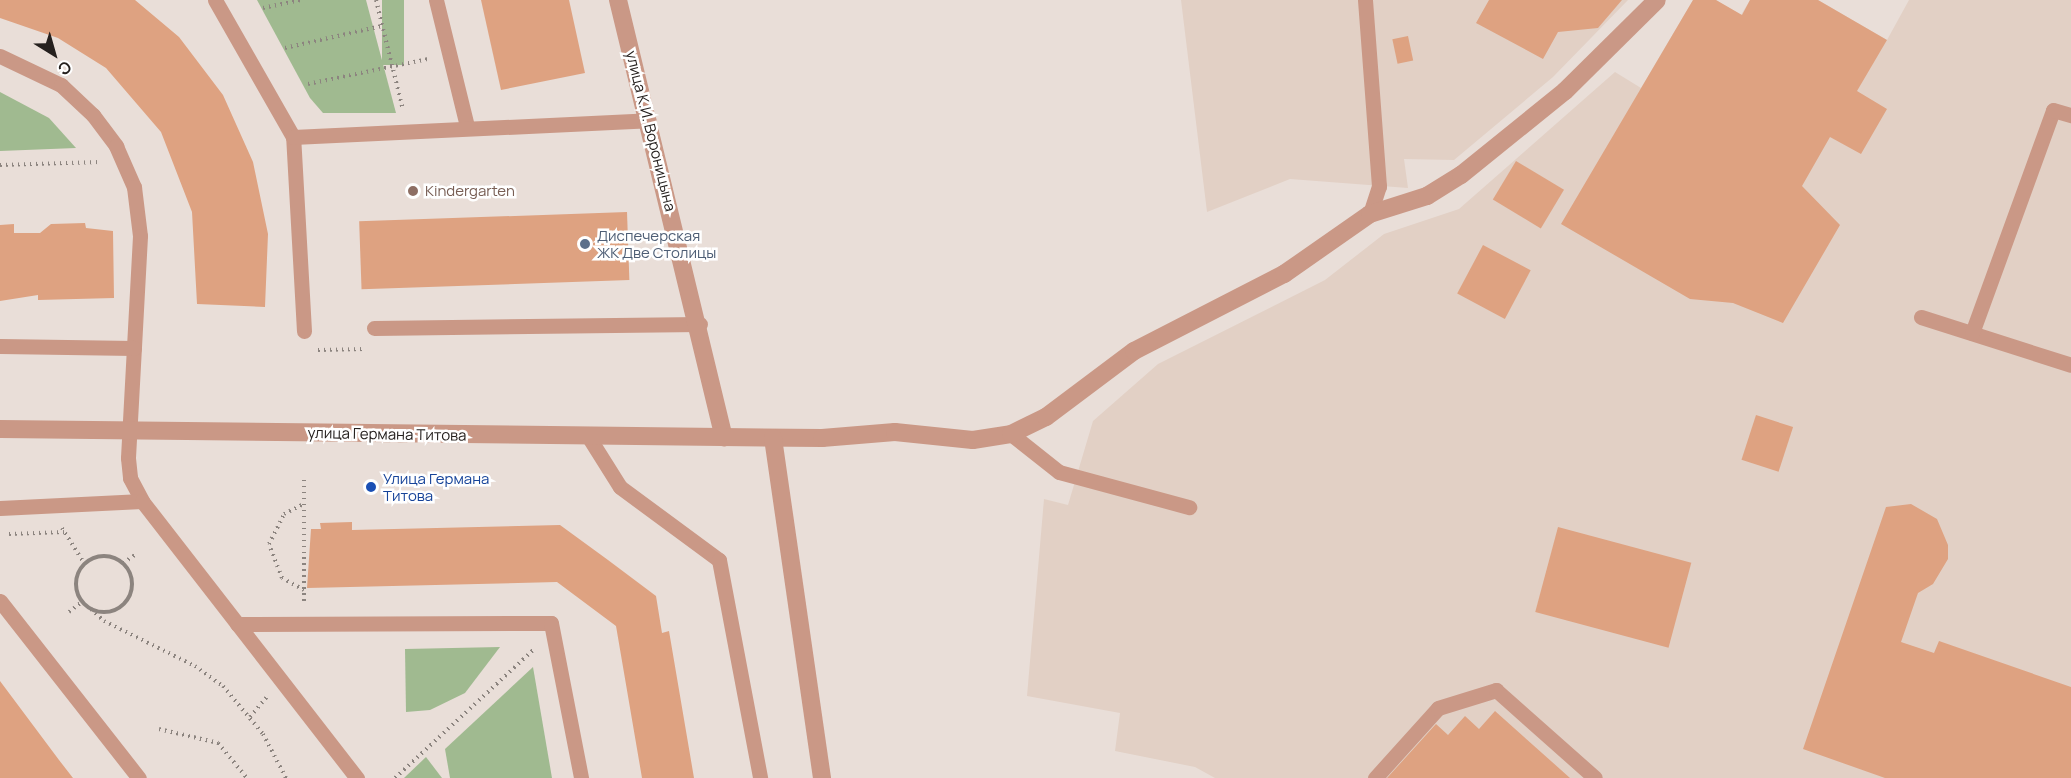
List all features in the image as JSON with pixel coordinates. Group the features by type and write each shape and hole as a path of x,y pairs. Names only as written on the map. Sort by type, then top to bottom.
{"street":[{"name":"улица К.И. Вороницына","path":"618,0 700,324 724,437"},
{"name":"улица Германа Титова","path":"0,429 773,438 895,432 973,440 1011,434 1046,417 1134,351 1284,274 1370,214 1427,196 1461,175 1565,91 1657,0"},
{"path":"773,438 822,778"}],"lane":[{"path":"216,0 293,136 304,331"},
{"path":"436,0 467,126"},
{"path":"1365,0 1379,186 1370,214"},
{"path":"0,56 61,84 93,115 121,158 134,188 140,236 129,431 130,478 142,501 357,778"},
{"path":"1972,333 2053,110 2071,116"},
{"path":"293,136 467,126 649,120"},
{"path":"1921,316 2071,365"},
{"path":"374,328 700,324"},
{"path":"0,346 134,348"},
{"path":"1011,434 1059,472 1189,507"},
{"path":"588,436 620,487 719,560 760,778"},
{"path":"0,508 142,501"},
{"path":"0,601 139,778"},
{"path":"237,624 542,619 555,629 581,778"},
{"path":"1375,778 1438,708 1496,690 1595,778"}],"path":[{"path":"263,8 302,0"},
{"path":"376,0 407,129"},
{"path":"285,48 382,26"},
{"path":"308,84 450,55"},
{"path":"0,165 79,166 121,158"},
{"path":"304,331 306,350 374,349 374,328"},
{"path":"304,478 304,623"},
{"path":"304,504 284,514 269,544 278,573 304,590"},
{"path":"48,506 84,563"},
{"path":"9,534 64,532"},
{"path":"123,563 135,555"},
{"path":"91,609 113,610 123,604 132,581 123,563 104,556 84,563 76,582 82,602 104,621 195,666 224,686 263,734 286,778"},
{"path":"69,612 82,602"},
{"path":"396,778 555,629"},
{"path":"159,729 218,743 248,778"}],"shaded area":[{"path":"1181,0 1628,0 1553,77 1454,160 1404,159 1408,188 1290,179 1207,212"},
{"path":"1693,0 1716,0 1741,15 1750,0 1818,0 1887,40 1909,0 2071,0 2071,778 1215,778 1195,767 1115,751 1120,713 1027,696 1044,499 1068,505 1093,421 1158,364 1325,280 1384,234 1459,209 1615,72 1641,88"}],"green space":[{"path":"257,0 366,0 396,113 323,113 310,98"},
{"path":"382,0 404,0 404,65 382,65"},
{"path":"0,92 49,118 76,148 0,151"},
{"path":"500,647 465,693 430,710 406,712 405,649"},
{"path":"533,667 552,778 450,778 445,749"},
{"path":"426,757 442,778 404,778"}],"building":[{"path":"0,0 135,0 179,37 223,95 253,162 268,234 265,307 197,304 192,212 161,132 106,68 58,38 0,18"},
{"path":"481,0 569,0 585,73 501,90"},
{"path":"1489,0 1622,0 1598,28 1558,32 1543,59 1476,23"},
{"path":"1693,0 1716,0 1742,15 1750,0 1818,0 1887,40 1857,91 1887,109 1861,154 1830,137 1802,186 1840,225 1783,323 1733,303 1690,299 1561,224"},
{"path":"1408,36 1413,60 1398,64 1392,39"},
{"path":"1516,161 1564,190 1541,228 1493,200"},
{"path":"627,212 629,280 362,289 359,221"},
{"path":"85,223 86,228 113,231 114,298 38,300 38,295 0,301 0,225 14,224 14,233 40,233 51,224"},
{"path":"1483,245 1531,270 1505,319 1457,294"},
{"path":"1756,415 1793,427 1779,472 1741,460"},
{"path":"1911,504 1937,519 1948,545 1948,559 1933,584 1918,593 1901,642 1934,653 1939,641 2071,687 2071,778 1885,778 1803,749 1886,507"},
{"path":"352,522 352,530 560,525 608,560 656,596 662,633 669,631 694,778 642,778 616,626 557,582 307,588 311,529 321,529 320,523"},
{"path":"1558,527 1691,563 1669,648 1535,612"},
{"path":"0,681 59,760 73,778 0,778"},
{"path":"1495,711 1570,778 1387,778 1436,724 1448,735 1465,716 1479,729"}],"place":[{"name":"Kindergarten","path":"413,191"},
{"name":"Диспечерская ЖК Две Столицы","path":"585,244"},
{"name":"Улица Германа Титова","path":"371,487"}]}
